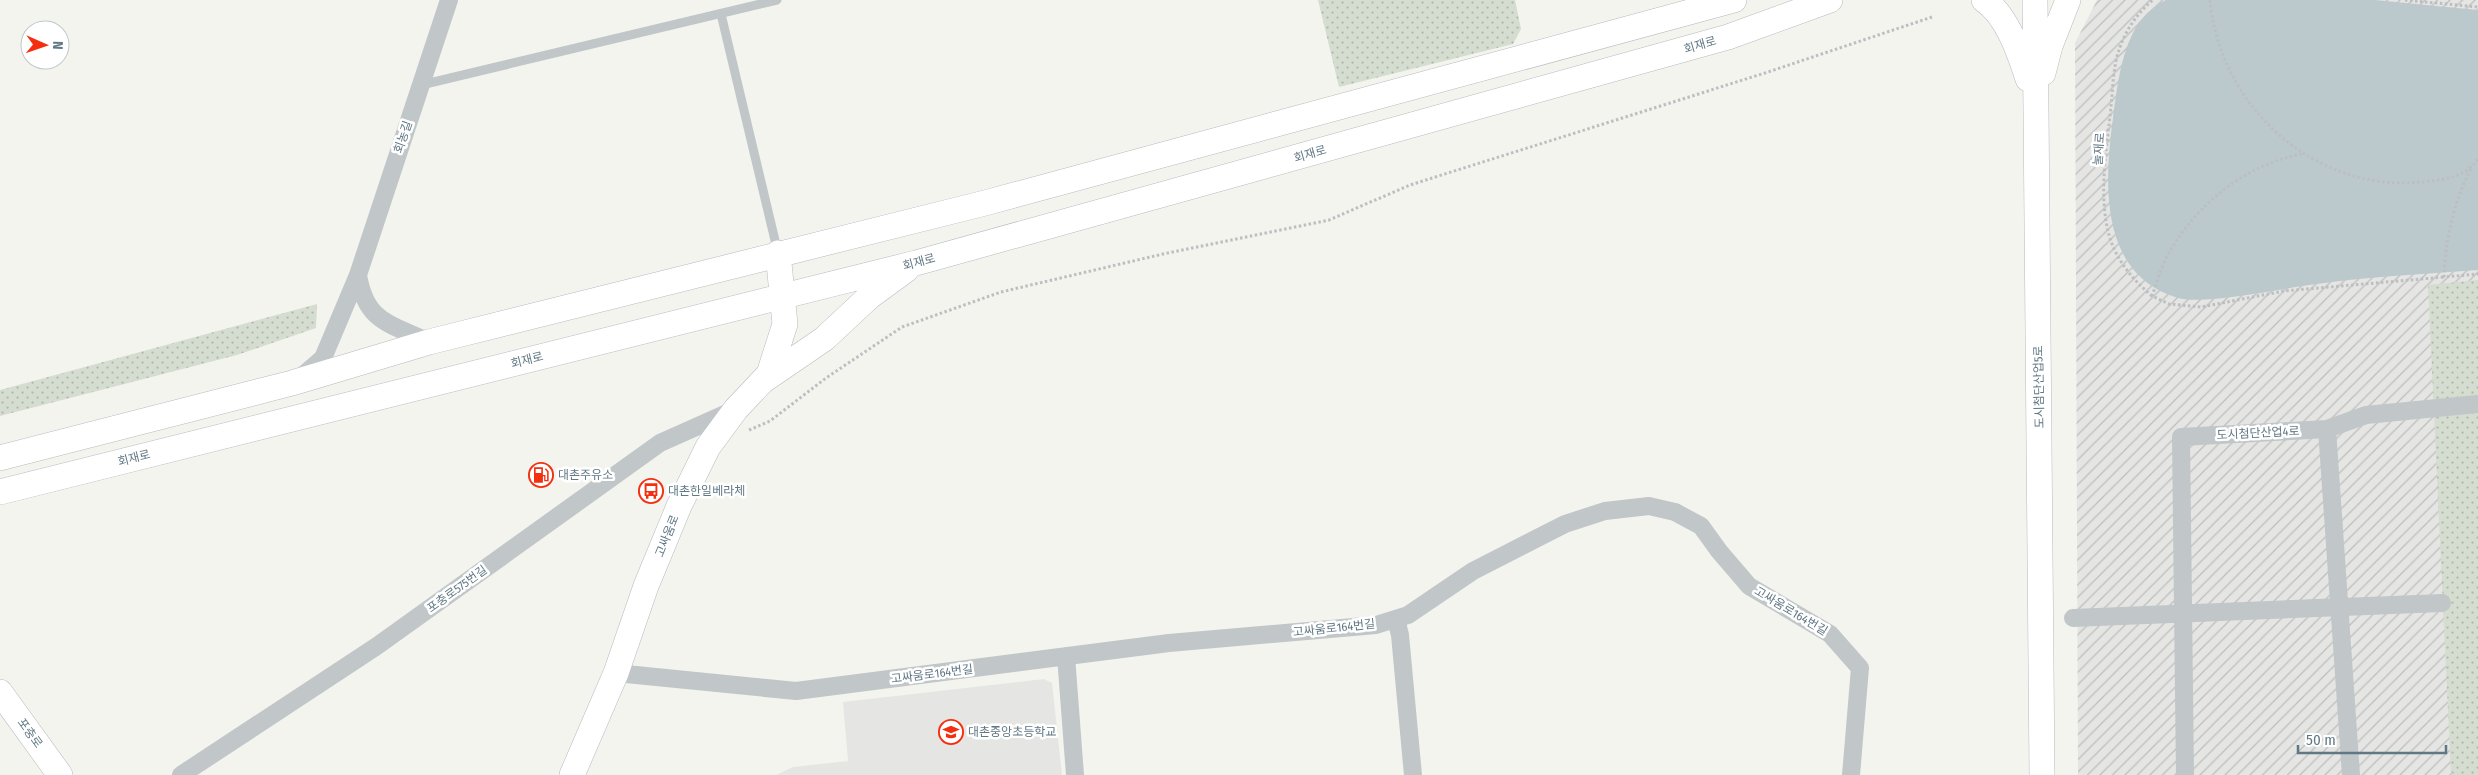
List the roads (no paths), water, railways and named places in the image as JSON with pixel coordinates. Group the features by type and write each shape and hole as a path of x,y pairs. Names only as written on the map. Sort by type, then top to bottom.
{"main road":[{"path":"0,458 292,383 429,342 778,253 985,203 1734,0"},
{"name":"회재로","path":"0,492 916,263 1728,37 1830,0"},
{"path":"1984,0 1992,5 2018,46 2036,102"},
{"name":"도시첨단산업5로","path":"2035,0 2042,775"},
{"path":"2036,102 2050,46 2068,0"},
{"name":"고싸움로","path":"572,775 616,673 646,586 679,506 708,448 736,409 769,374 785,324 778,253"},
{"path":"762,381 824,339 869,298 916,263"},
{"name":"포충로","path":"0,692 60,775"}],"street":[{"name":"회농길","path":"292,383 304,376 323,358 358,275 449,0"},
{"path":"358,275 362,298 375,315 391,325 429,342"},
{"path":"2351,775 2327,429 2366,414 2478,404"},
{"name":"포충로575번길","path":"181,775 377,646 660,443 736,409"},
{"name":"도시첨단산업4로","path":"2185,775 2181,436 2327,429"},
{"name":"고싸움로164번길","path":"616,673 796,691 1169,643 1349,629 1408,615 1474,571 1565,524 1605,510 1649,506 1675,512 1701,526 1719,551 1749,586 1830,634 1860,668 1851,775"},
{"path":"2073,618 2340,609 2442,603"},
{"path":"1396,619 1400,635 1413,775"},
{"path":"1066,656 1075,775"}],"lane":[{"path":"421,85 777,0"},
{"path":"721,14 778,253"}],"place":[{"name":"대촌주유소","path":"541,475"},
{"name":"대촌한일베라체","path":"651,491"},
{"name":"대촌중앙초등학교","path":"951,732"}]}
